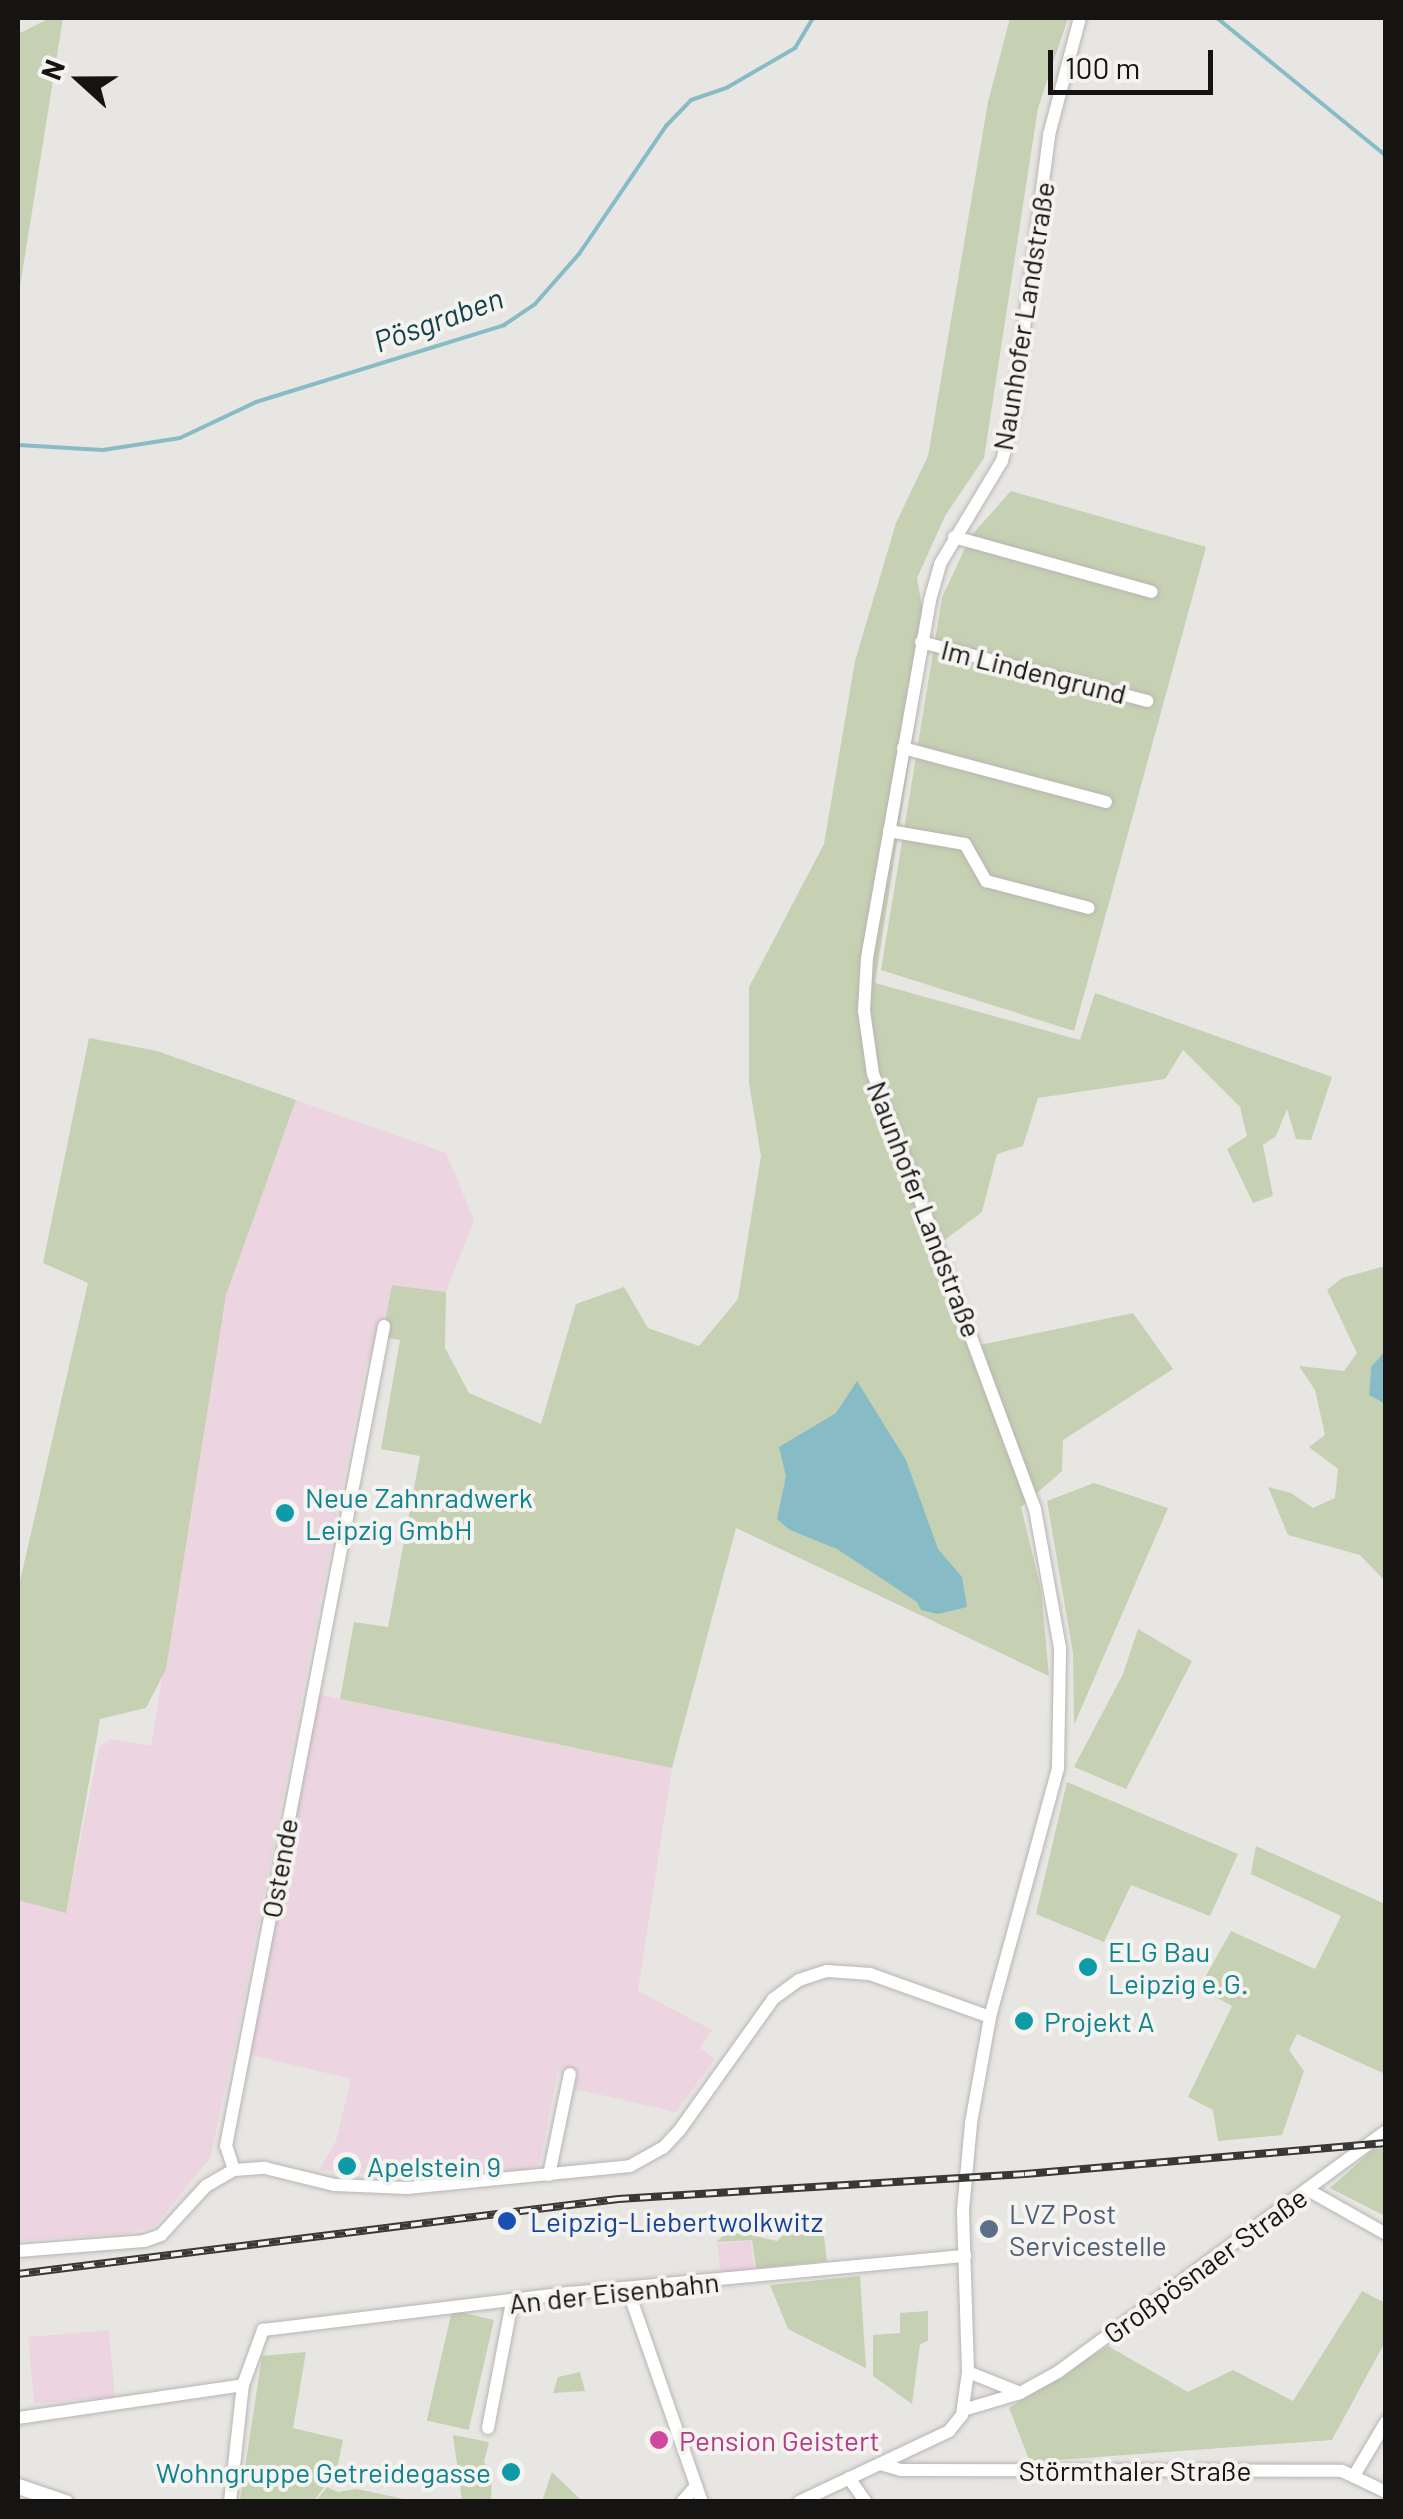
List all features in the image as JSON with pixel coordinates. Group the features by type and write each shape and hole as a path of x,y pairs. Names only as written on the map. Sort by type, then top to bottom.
{"main road":[{"path":"18,2486 65,2502"}],"street":[{"name":"Naunhofer Landstraße","path":"964,2410 968,2372 963,2210 971,2122 990,2017 1056,1785 1060,1648 1030,1492 873,1074 864,984 921,642 940,564 989,488 1012,421 1049,135 1080,18"},
{"path":"954,537 1152,592"},
{"name":"Im Lindengrund","path":"921,642 1147,700"},
{"path":"903,748 1106,802"},
{"path":"889,831 966,844 986,881 1089,908"},
{"name":"Ostende","path":"234,2170 226,2148 384,1326"},
{"path":"18,2250 128,2243 161,2235 206,2186 234,2170 265,2168 335,2185 377,2188 550,2176 630,2166 663,2148 772,2000 812,1975 840,1969 870,1974 990,2017"},
{"path":"550,2176 570,2074"},
{"name":"Großpösnaer Straße","path":"964,2410 1020,2393 1058,2372 1386,2131"},
{"path":"1308,2190 1384,2232"},
{"name":"An der Eisenbahn","path":"243,2385 263,2330 965,2256"},
{"path":"628,2290 702,2502"},
{"path":"488,2428 512,2302"},
{"path":"968,2372 1020,2393"},
{"path":"18,2418 243,2385 230,2502"},
{"path":"799,2502 949,2431 964,2410"},
{"path":"1355,2474 1386,2422"},
{"name":"Störmthaler Straße","path":"880,2464 901,2470 1355,2474 1386,2492"},
{"path":"850,2478 866,2502"},
{"path":"682,2502 696,2486"}],"shaded area":[{"path":"296,1100 446,1153 474,1220 446,1292 392,1285 384,1326 366,1363 210,2158 155,2226 128,2233 18,2241 18,1900 66,1912 99,1747 111,1739 151,1746 223,1303"},
{"path":"311,1693 672,1768 638,1991 712,2030 700,2048 715,2059 676,2112 575,2089 577,2075 558,2072 540,2163 532,2169 407,2178 319,2170 336,2141 351,2079 244,2053"},
{"path":"751,2240 754,2271 720,2274 717,2244"},
{"path":"109,2330 115,2397 34,2404 28,2337"}],"green space":[{"path":"50,18 63,18 18,299 18,34"},
{"path":"1010,18 1068,18 1038,108 984,458 945,516 917,578 928,641 875,983 1080,1040 1095,993 1332,1077 1311,1140 1296,1139 1287,1109 1276,1136 1263,1145 1273,1196 1253,1203 1227,1149 1247,1136 1240,1107 1183,1050 1165,1079 1038,1098 1023,1146 997,1154 982,1212 930,1251 970,1347 1133,1313 1173,1369 1063,1440 1062,1471 1021,1507 1041,1589 1049,1676 736,1528 672,1768 340,1699 354,1622 388,1627 420,1456 381,1449 400,1340 382,1337 392,1285 446,1292 445,1348 469,1393 541,1424 576,1304 624,1287 648,1328 699,1346 738,1299 761,1156 749,1083 749,987 824,844 855,661 896,523 928,456 988,102"},
{"path":"1011,491 1206,547 1074,1031 881,970 942,598 970,537"},
{"path":"89,1038 157,1051 296,1100 226,1295 166,1669 146,1708 100,1719 66,1913 18,1900 18,1590 88,1283 43,1263"},
{"path":"1385,1266 1385,1351 1371,1367 1369,1395 1385,1404 1385,1581 1360,1555 1288,1535 1268,1487 1291,1493 1313,1508 1335,1498 1338,1469 1309,1447 1325,1435 1315,1390 1299,1366 1344,1371 1357,1353 1327,1290 1342,1278"},
{"path":"1094,1483 1168,1508 1074,1725 1073,1653 1047,1501"},
{"path":"1138,1629 1192,1661 1126,1789 1074,1767 1123,1674"},
{"path":"1067,1782 1238,1854 1210,1916 1131,1885 1104,1942 1036,1914"},
{"path":"1256,1846 1385,1904 1385,2074 1297,2034 1289,2050 1304,2071 1282,2135 1218,2141 1213,2110 1188,2097 1232,2006 1199,1988 1231,1931 1315,1969 1341,1916 1251,1874"},
{"path":"1385,2148 1385,2216 1330,2188 1374,2149"},
{"path":"791,2227 823,2229 827,2261 756,2269 752,2240 716,2242 724,2235 741,2233 777,2241"},
{"path":"860,2276 866,2368 788,2329 770,2285"},
{"path":"1362,2291 1385,2303 1385,2342 1332,2440 1030,2462 1009,2408 1108,2346 1188,2392 1233,2370 1293,2401"},
{"path":"452,2310 494,2320 469,2430 427,2420"},
{"path":"928,2311 928,2341 920,2344 912,2404 873,2376 873,2335 900,2333 900,2313"},
{"path":"306,2352 293,2428 343,2440 337,2469 314,2501 240,2501 262,2356"},
{"path":"580,2372 585,2391 553,2393 558,2377"},
{"path":"453,2435 489,2442 484,2462 492,2473 491,2501 462,2501"},
{"path":"552,2472 582,2501 542,2501"},
{"path":"327,2487 338,2492 357,2489 413,2501 316,2501"}],"water":[{"path":"1386,1351 1385,1404 1369,1395 1371,1367"},
{"path":"857,1381 906,1460 938,1549 962,1577 967,1607 938,1614 921,1610 917,1602 837,1549 790,1530 777,1519 786,1476 779,1447 836,1413"}],"waterway":[{"name":"Pösgraben","path":"18,445 103,450 180,438 256,402 504,325 535,304 579,254 666,126 691,100 728,87 795,48 813,18"},
{"path":"1217,18 1386,156"}],"railway":[{"path":"18,2274 618,2199 1025,2174 1386,2143"}],"place":[{"name":"Neue Zahnradwerk Leipzig GmbH","path":"285,1513"},
{"name":"ELG Bau Leipzig e.G.","path":"1088,1967"},
{"name":"Projekt A","path":"1024,2021"},
{"name":"Apelstein 9","path":"347,2166"},
{"name":"Leipzig-Liebertwolkwitz","path":"507,2221"},
{"name":"LVZ Post Servicestelle","path":"989,2229"},
{"name":"Pension Geistert","path":"659,2440"},
{"name":"Wohngruppe Getreidegasse","path":"511,2472"}]}
